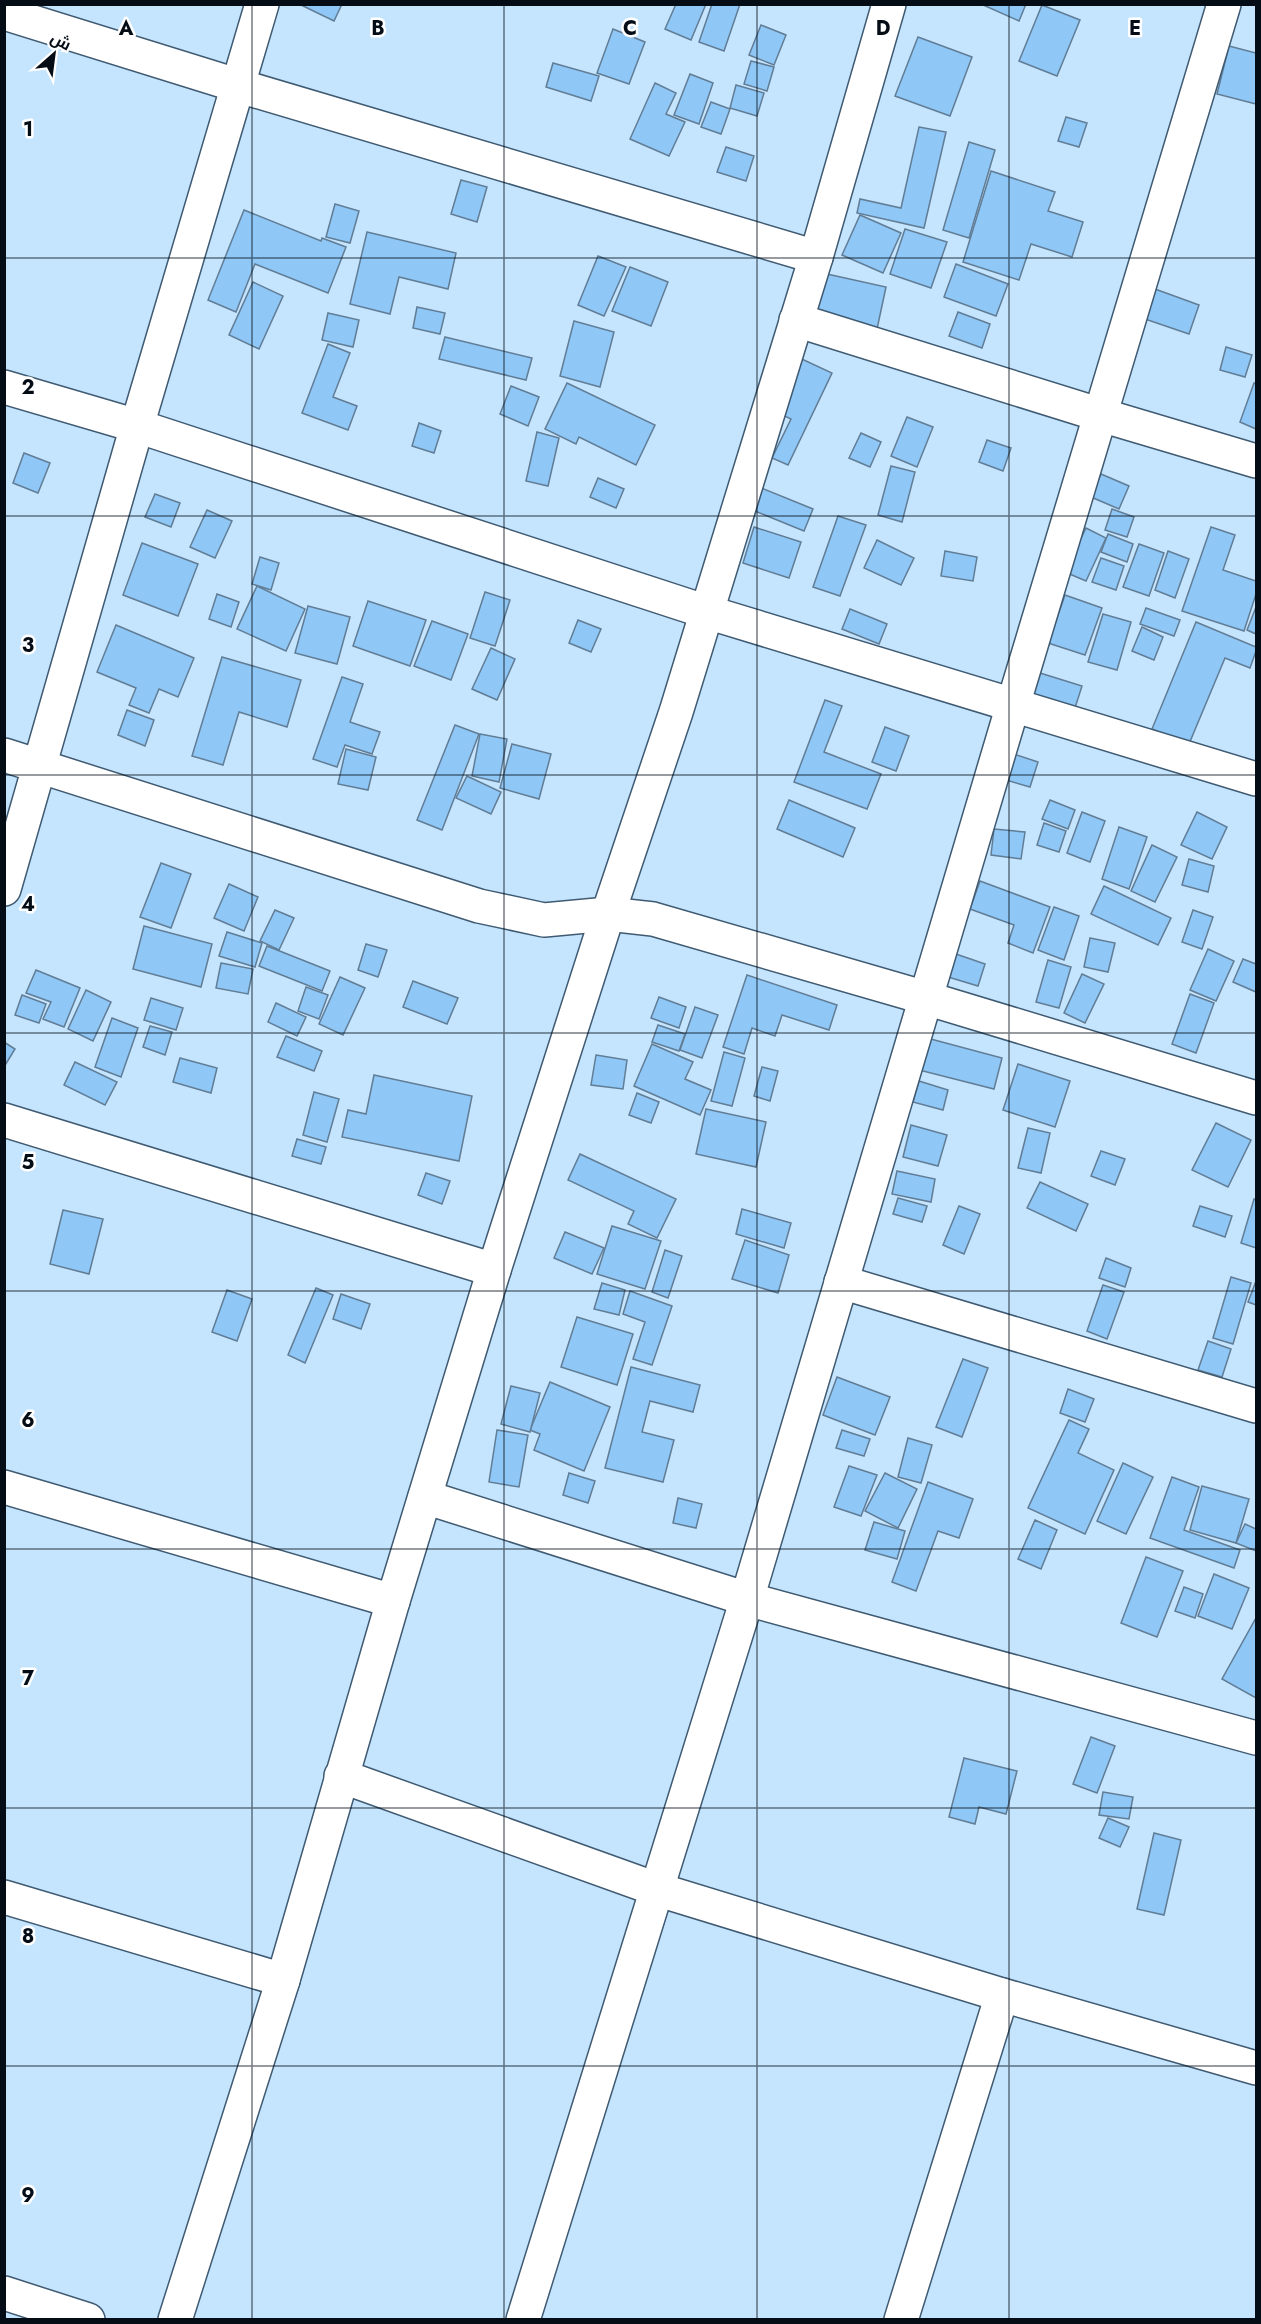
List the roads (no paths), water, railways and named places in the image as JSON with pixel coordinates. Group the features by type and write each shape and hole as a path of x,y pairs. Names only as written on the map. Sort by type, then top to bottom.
{"street":[{"path":"4,889 236,85 262,4"},
{"path":"176,2319 283,1980 393,1600 494,1270 608,914 676,712 816,257 890,4"},
{"path":"522,2319 747,1599 1224,4"},
{"path":"4,13 236,85 816,257"},
{"path":"796,320 1257,461"},
{"path":"4,387 137,426 707,612 1257,779"},
{"path":"4,755 479,906 544,920 608,914 663,922 926,998 1257,1098"},
{"path":"4,1120 494,1270"},
{"path":"841,1282 1257,1406"},
{"path":"4,1487 393,1600"},
{"path":"426,1497 747,1599 1257,1738"},
{"path":"341,1776 656,1889 1002,1995 1257,2068"},
{"path":"4,1897 283,1980"},
{"path":"901,2319 1002,1995"},
{"path":"4,2293 88,2319"}]}
